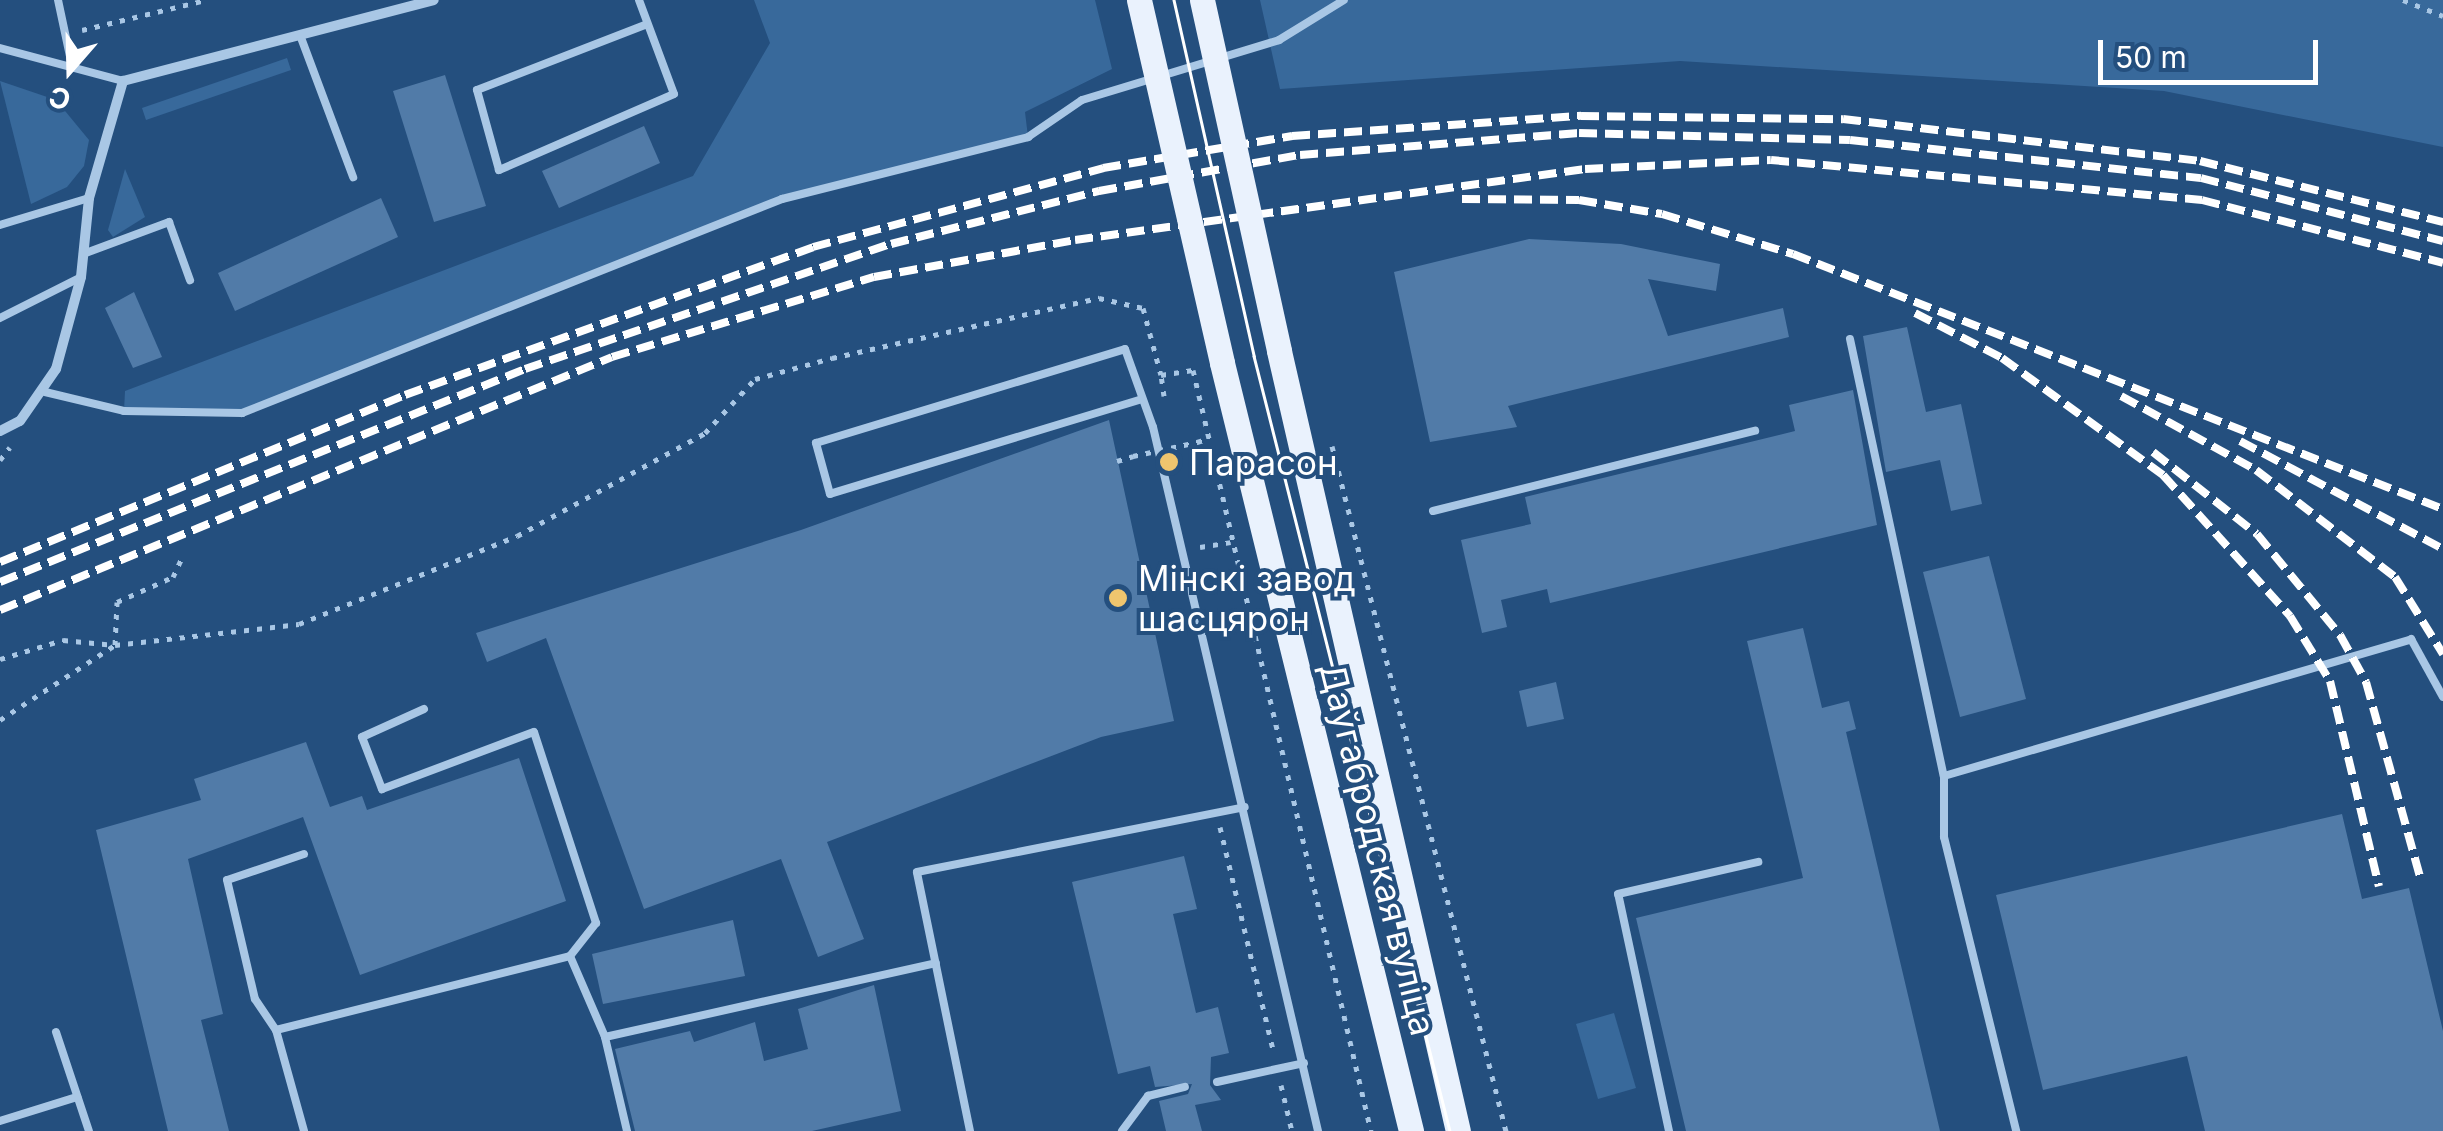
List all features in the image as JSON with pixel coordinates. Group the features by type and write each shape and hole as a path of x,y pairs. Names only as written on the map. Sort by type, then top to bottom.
{"main road":[{"name":"Даўгабродская вуліца","path":"1139,0 1222,363 1411,1131"},
{"name":"Даўгабродская вуліца","path":"1202,0 1458,1131"}],"street":[{"path":"0,431 45,392 81,277 89,198 122,81 434,0"}],"lane":[{"path":"58,0 72,66"},
{"path":"639,0 645,25 674,94 499,170 477,90 645,25"},
{"path":"45,392 124,411 242,414 782,199 1028,137 1082,100 1279,40 1344,0"},
{"path":"300,35 353,177"},
{"path":"0,48 122,81"},
{"path":"0,225 89,198"},
{"path":"83,254 168,222 190,280"},
{"path":"0,318 81,277"},
{"path":"1850,339 1944,776 1944,837 2016,1131"},
{"path":"1139,400 830,494 816,442 1125,348 1139,400 1154,426 1318,1131"},
{"path":"1432,512 1755,430"},
{"path":"1944,776 2412,639 2443,697"},
{"path":"276,1030 570,956 596,923 534,732 382,788 362,737 424,709"},
{"path":"970,1131 917,872 1245,807"},
{"path":"304,854 227,880 256,999 276,1030 304,1131"},
{"path":"1668,1131 1618,894 1758,862"},
{"path":"570,956 605,1038 628,1131"},
{"path":"605,1038 936,963"},
{"path":"56,1032 89,1131"},
{"path":"1217,1082 1304,1063"},
{"path":"1122,1131 1148,1096 1185,1087"},
{"path":"0,1121 77,1097"}],"path":[{"path":"65,34 206,0"},
{"path":"2403,0 2443,16"},
{"path":"0,660 63,640 115,645 299,624 517,536 705,434 755,378 1098,298 1144,308 1167,413 1154,426"},
{"path":"1160,375 1193,370 1371,1131"},
{"path":"1117,460 1207,439"},
{"path":"1330,441 1506,1131"},
{"path":"115,645 117,602 173,577 184,556"},
{"path":"0,720 115,645"},
{"path":"1216,814 1292,1131"}],"shaded area":[{"path":"754,0 1095,0 1112,69 1025,112 1028,137 782,199 242,413 124,411 125,391 693,176 770,43"},
{"path":"1260,0 2443,0 2443,147 2164,91 1680,61 1280,89"},
{"path":"287,58 291,70 146,120 142,108"},
{"path":"0,81 56,100 89,140 84,166 67,187 31,204"},
{"path":"125,169 145,217 113,237 108,230"},
{"path":"1614,1013 1636,1088 1598,1099 1576,1024"}],"building":[{"path":"445,75 486,206 434,222 393,91"},
{"path":"644,126 660,163 559,208 542,171"},
{"path":"381,198 398,237 235,311 218,273"},
{"path":"1529,239 1621,244 1720,264 1716,291 1648,279 1668,336 1783,308 1789,337 1508,406 1517,427 1430,442 1394,272"},
{"path":"134,292 162,357 133,368 105,308"},
{"path":"1907,327 1926,412 1961,404 1982,504 1951,511 1940,460 1886,472 1863,336"},
{"path":"1853,390 1877,525 1550,603 1547,589 1501,600 1507,627 1482,633 1461,540 1531,524 1525,497 1795,431 1789,405"},
{"path":"1109,420 1174,721 1101,737 827,842 864,939 818,957 781,859 644,909 546,638 487,662 476,633 801,530"},
{"path":"1989,556 2026,699 1960,717 1923,572"},
{"path":"1803,628 1822,708 1849,701 1856,729 1846,732 1940,1131 1686,1131 1636,918 1803,878 1747,641"},
{"path":"1556,682 1564,719 1527,727 1519,691"},
{"path":"306,742 330,807 362,796 367,810 519,758 566,901 360,975 303,817 188,859 223,1014 201,1020 229,1131 168,1131 96,830 201,800 194,779"},
{"path":"2342,814 2362,899 2409,888 2443,1031 2443,1131 2205,1131 2187,1056 2043,1090 1996,895"},
{"path":"1184,856 1197,909 1173,914 1196,1013 1218,1007 1229,1053 1211,1057 1210,1085 1221,1100 1195,1105 1202,1131 1166,1131 1159,1101 1188,1094 1192,1084 1155,1087 1150,1066 1118,1074 1072,882"},
{"path":"733,920 745,976 603,1004 592,954"},
{"path":"874,985 901,1111 812,1131 635,1131 615,1049 690,1031 694,1042 755,1022 764,1061 808,1049 798,1009"}],"tram line":[{"path":"1174,0 1254,356 1450,1131"}],"railway":[{"path":"0,562 405,395 813,247 1103,168 1292,136 1581,116 1843,119 2200,161 2443,222"},
{"path":"0,582 525,369 891,244 1099,191 1300,155 1579,133 1850,140 2201,178 2443,241"},
{"path":"0,610 612,357 874,277 1075,240 1585,169 1771,160 2202,200 2443,263"},
{"path":"1462,199 1579,200 1662,214 1793,254 2443,509"},
{"path":"1915,313 2002,358 2163,475 2290,616 2330,681 2379,886"},
{"path":"2121,396 2256,470 2395,577 2443,654"},
{"path":"2240,441 2443,549"},
{"path":"2153,452 2257,534 2340,635 2366,682 2420,877"}],"place":[{"name":"Парасон","path":"1169,462"},
{"name":"Мінскі завод шасцярон","path":"1118,598"}]}
